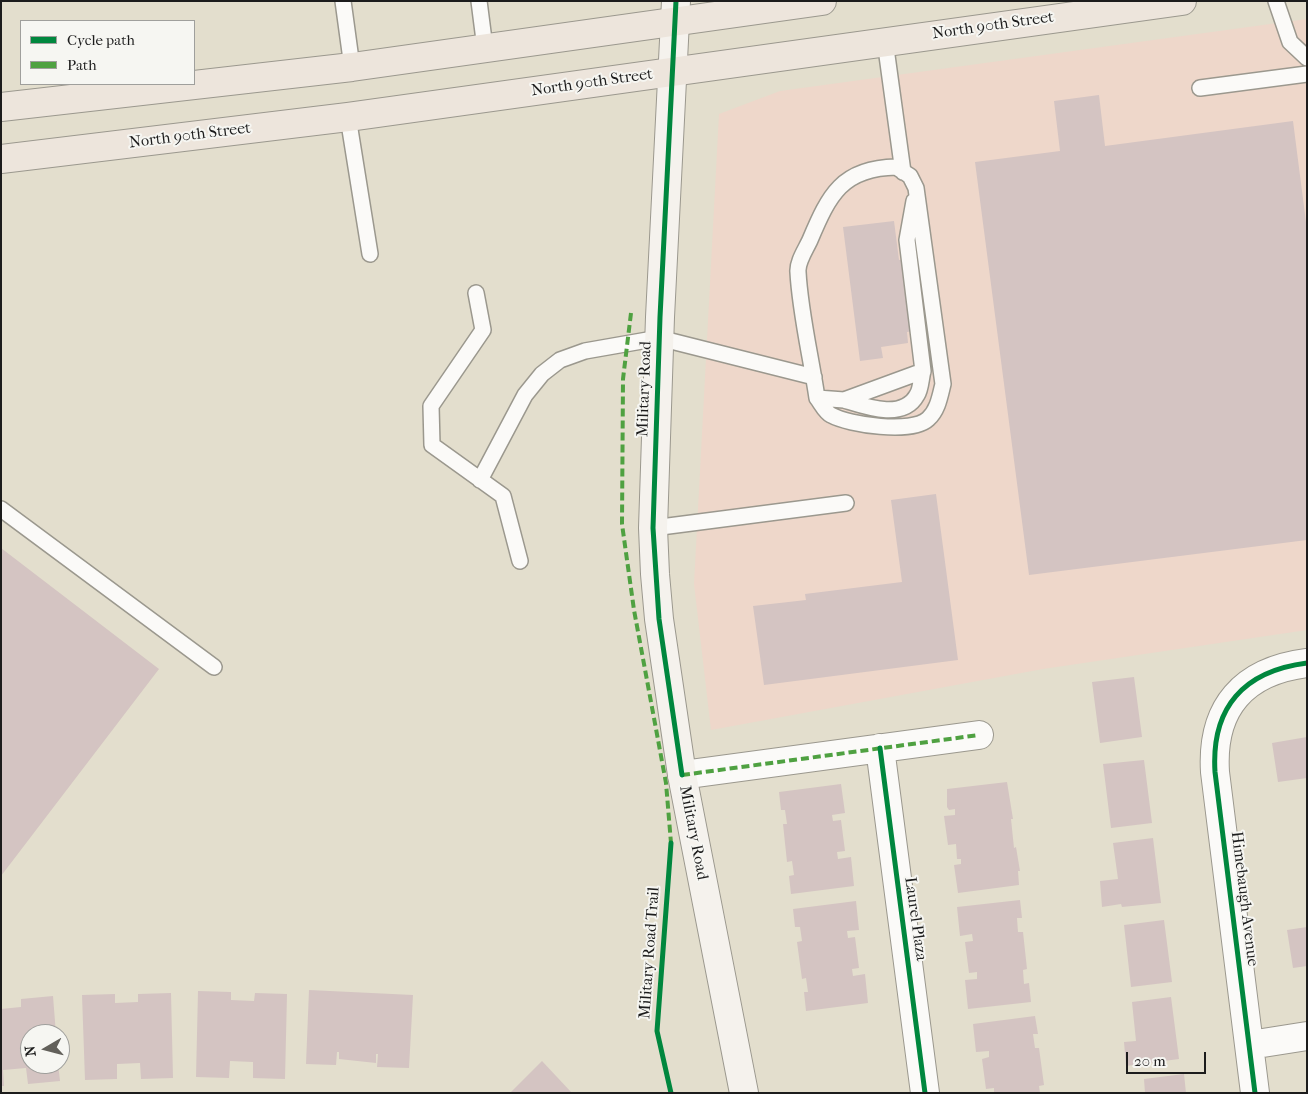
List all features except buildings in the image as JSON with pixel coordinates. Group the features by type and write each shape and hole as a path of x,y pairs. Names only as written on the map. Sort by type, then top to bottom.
{"main road":[{"path":"195,85 352,67 485,48 676,12 822,1"},
{"name":"North 90th Street","path":"1,159 348,117 1182,1"},
{"name":"Military Road","path":"676,12 653,528 659,619 682,775 744,1093"},
{"path":"1,107 194,85"}],"street":[{"name":"Himebaugh Avenue","path":"1256,1093 1215,772 1216,741 1220,722 1226,710 1247,684 1258,676 1284,666 1307,663"},
{"path":"682,775 979,735"},
{"name":"Laurel Plaza","path":"880,748 926,1093"},
{"path":"1250,1044 1307,1036"}],"lane":[{"path":"343,1 352,67"},
{"path":"479,1 485,48"},
{"path":"1276,1 1290,42 1307,58"},
{"path":"885,41 903,172"},
{"path":"1200,88 1307,74"},
{"path":"348,117 370,254"},
{"path":"896,167 910,176 916,188 943,384 940,400 927,420 918,424 885,427 840,419 829,414 817,398 798,270 822,210 833,192 848,179 865,171 896,167"},
{"path":"817,398 844,400 877,410 894,409 906,405 917,395 923,372 907,240 916,188"},
{"path":"476,293 483,330 431,406 432,445 503,496 520,561"},
{"path":"480,480 525,394 542,374 560,360 585,350 660,338 814,377"},
{"path":"844,400 923,372"},
{"path":"653,528 846,503"},
{"path":"1,509 214,667"}],"shaded area":[{"path":"1307,19 1307,630 1043,669 711,730 694,584 719,114 780,91"}],"marked path":[{"path":"631,313 623,379 622,524 634,610 666,783 671,843"},
{"path":"682,775 979,735"}],"cycle path":[{"path":"676,1 660,317 653,528 659,619 682,775"},
{"path":"1255,1093 1215,772 1215,749 1219,729 1226,711 1236,696 1249,684 1265,674 1285,667 1307,663"},
{"path":"880,748 925,1093"},
{"name":"Military Road Trail","path":"671,843 657,1031 671,1093"}]}
